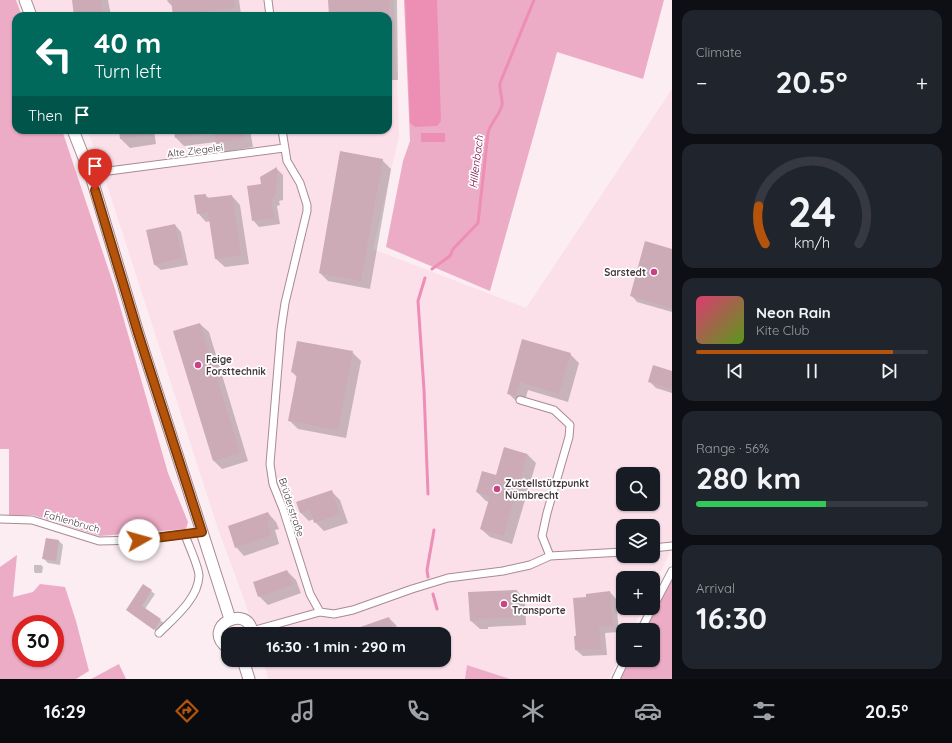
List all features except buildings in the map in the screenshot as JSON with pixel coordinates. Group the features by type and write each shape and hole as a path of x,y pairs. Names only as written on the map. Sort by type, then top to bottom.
{"main road":[{"path":"24,0 28,12"},
{"path":"74,134 90,176 138,333 230,619"},
{"path":"222,627 223,624 230,619 237,618 247,622 250,627"},
{"path":"221,629 219,634 221,640"},
{"path":"245,667 249,679"}],"street":[{"path":"268,0 270,12"},
{"path":"282,134 284,148"},
{"name":"Alte Ziegelei","path":"90,176 101,172 284,148"},
{"name":"Brüderstraße","path":"284,148 287,161 300,183 307,206 307,211 285,303 281,330 270,464 273,484 283,509 310,594 320,612"},
{"path":"520,400 554,410 570,425 569,437 547,513 542,536 550,556"},
{"name":"Fahlenbruch","path":"0,519 32,520 99,540 139,540 202,532"},
{"path":"159,633 186,604 196,590 199,575 185,535"},
{"path":"660,547 672,546"},
{"path":"269,627 320,612 334,614 354,610 448,578 503,571 530,565 550,556 616,553"},
{"path":"660,594 672,571"},
{"path":"616,679 622,667"}],"shaded area":[{"path":"0,0 16,0 20,12 12,12 12,134 63,134 115,289 168,473 188,522 186,529 100,536 33,515 9,516 9,449 0,449"},
{"path":"32,0 394,0 399,136 373,249 526,308 672,89 672,548 660,573 660,571 616,571 616,615 640,615 636,623 616,623 616,664 609,679 510,679 467,665 465,679 268,679 265,667 451,667 451,627 253,627 217,526 99,160 89,134 392,134 392,12 37,12"},
{"path":"404,0 664,0 643,79 557,52 490,291 386,247 403,161 410,141"},
{"path":"405,0 437,0 441,121 437,126 415,127 410,123"},
{"path":"421,133 445,133 445,142 421,142"},
{"path":"17,555 13,597 33,592 40,584 65,587 76,621 89,671 76,679 0,679 0,567"},
{"path":"672,573 672,679 616,679 622,667 660,667 660,623 646,623 650,615 660,615 660,596"},
{"path":"119,664 126,679 91,679 93,678"},
{"path":"467,665 510,679 465,679"}],"waterway":[{"name":"Hillenbach","path":"432,269 450,256 453,249 478,223 488,133 502,105 500,83 534,0"},
{"name":"Hillenbach","path":"425,278 418,301 424,390 428,494"},
{"name":"Hillenbach","path":"428,577 427,570 434,530"},
{"name":"Hillenbach","path":"433,594 437,609"}],"place":[{"name":"Sarstedt","path":"654,272"},
{"name":"Feige Forsttechnik","path":"198,365"},
{"name":"Zustellstützpunkt Nümbrecht","path":"497,489"},
{"name":"Schmidt Transporte","path":"504,604"}],"route":[{"path":"95,190 138,333 202,532 139,540"}]}
